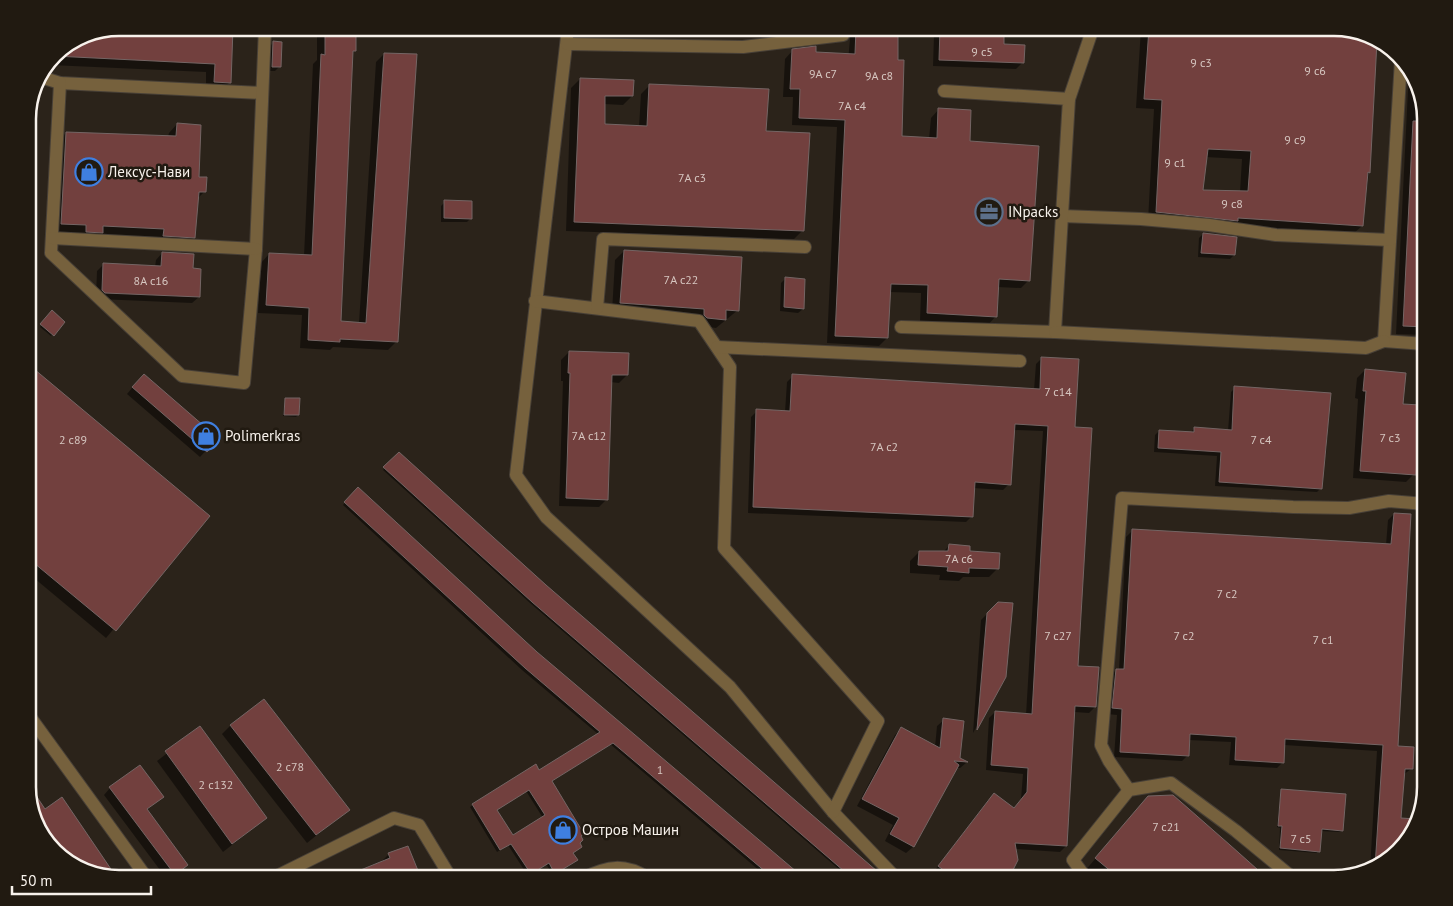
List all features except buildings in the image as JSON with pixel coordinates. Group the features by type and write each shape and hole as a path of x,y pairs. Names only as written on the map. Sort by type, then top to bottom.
{"lane":[{"path":"60,82 51,253 182,376 244,383 256,248 265,36"},
{"path":"568,36 516,475 546,517 730,687 833,812 888,870"},
{"path":"567,44 743,47 835,36"},
{"path":"1055,332 1069,98 1090,36"},
{"path":"1384,340 1400,70"},
{"path":"47,79 60,82 262,93"},
{"path":"944,91 1069,98"},
{"path":"1062,216 1141,219 1209,225 1276,234 1390,240"},
{"path":"52,238 256,248"},
{"path":"597,308 603,239 805,247"},
{"path":"535,301 699,321 730,368 724,548 878,721 833,812"},
{"path":"901,327 1055,332 1366,348 1384,340 1417,343"},
{"path":"717,347 1020,361"},
{"path":"1129,790 1109,762 1101,745 1122,498 1293,507 1350,508 1389,501 1417,503"},
{"path":"36,725 141,870"},
{"path":"1080,870 1073,860 1129,790 1171,783 1236,831 1283,870"},
{"path":"289,870 394,818 419,825 446,870"},
{"path":"604,870 616,868 636,870"}],"place":[{"name":"Лексус-Нави","path":"89,172"},
{"name":"INpacks","path":"989,212"},
{"name":"Polimerkras","path":"206,436"},
{"name":"Остров Машин","path":"563,830"}]}
